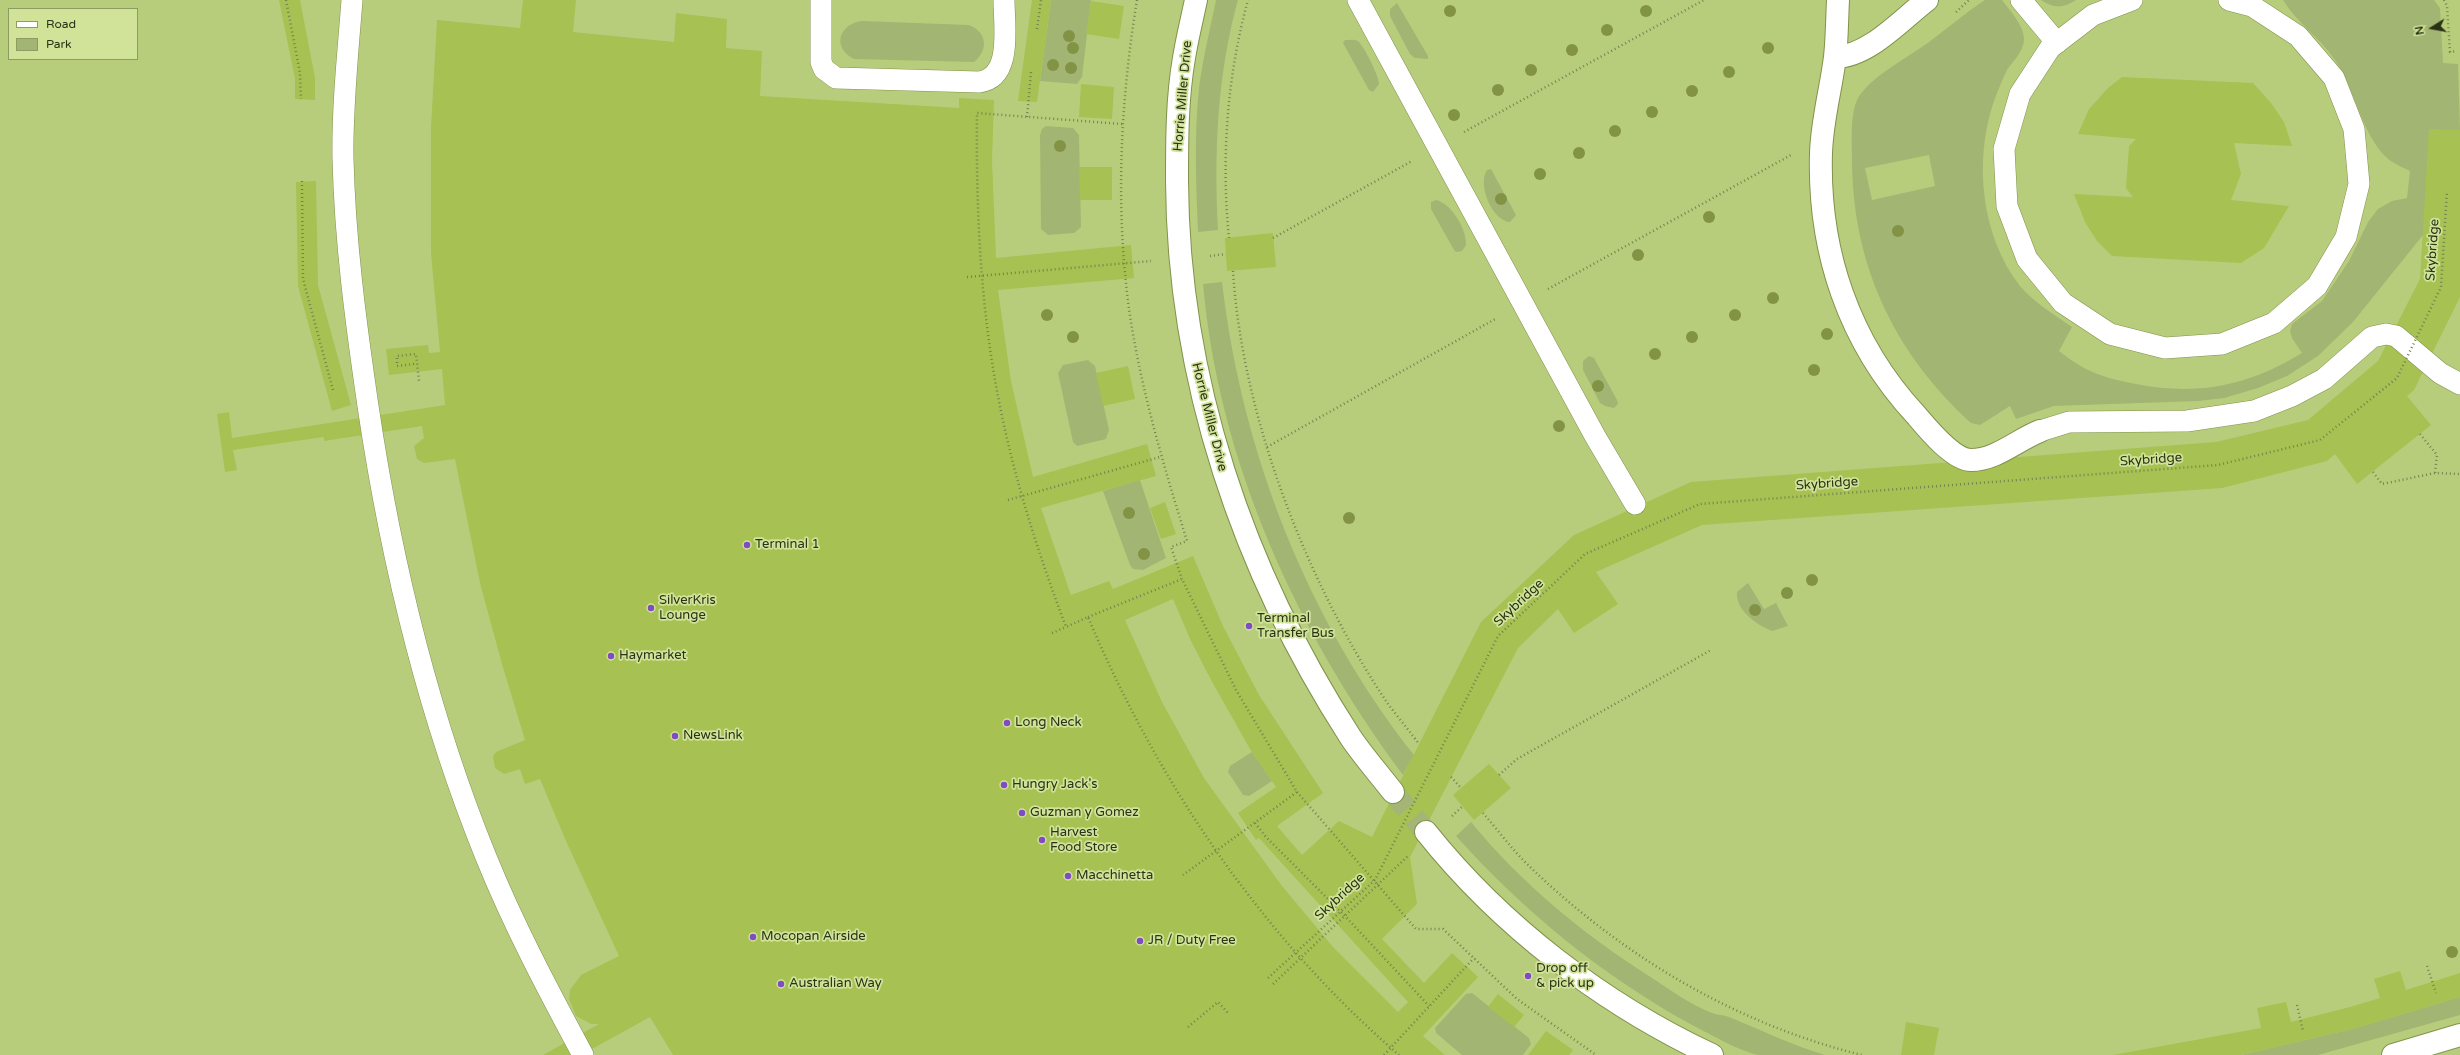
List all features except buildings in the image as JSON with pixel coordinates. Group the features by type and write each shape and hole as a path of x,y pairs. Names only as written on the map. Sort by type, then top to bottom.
{"main road":[{"name":"Horrie Miller Drive","path":"1196,0 1184,58 1178,125 1177,214 1186,314 1202,398 1221,469 1253,552 1280,613 1314,677 1352,740 1393,792"},
{"path":"1838,0 1835,57 1821,152 1822,208 1835,274 1855,327 1870,358 1887,382 1935,436 1963,459 1987,458 2040,431"},
{"path":"1835,57 1844,57 1863,50 1927,0"},
{"path":"1426,832 1480,893 1538,944 1587,981 1650,1022 1712,1055"},
{"path":"2393,1055 2460,1035"}],"lane":[{"path":"352,0 343,158 349,258 356,329 379,483 397,571 419,661 444,744 486,857 530,956 583,1055"},
{"path":"821,0 821,62 824,69 836,78 979,82 993,78 1002,66 1004,0"},
{"path":"1358,0 1525,303 1595,436 1635,504"},
{"path":"2021,0 2057,43"},
{"path":"2132,0 2093,15 2050,48 2020,94 2004,149 2007,206 2027,259 2063,303 2110,334 2165,348 2222,344 2274,323 2317,286 2346,237 2359,184 2354,129 2334,78 2298,36 2252,6 2229,0"},
{"path":"2040,431 2069,422 2187,421 2254,411 2292,396 2324,379 2372,337 2386,334 2396,336 2440,372 2460,384"}],"path":[{"path":"286,0 300,73 301,99"},
{"path":"1137,0 1122,104 1121,184 1124,263 1130,316 1143,382 1160,457 1187,541 1170,547 1182,579 1236,690 1297,792 1416,929 1444,929 1517,999 1596,1055"},
{"path":"1230,238 1226,183 1230,99 1234,60 1248,0"},
{"path":"1273,238 1704,0"},
{"path":"1954,14 1969,0"},
{"path":"2444,0 2447,6 2450,52 2457,51"},
{"path":"1066,627 1039,555 1022,496 997,392 982,275 977,191 977,113 1122,124"},
{"path":"1267,447 1797,152 1821,152"},
{"path":"302,181 303,278 334,391 340,390"},
{"name":"Skybridge","path":"1268,978 1375,880 1498,636 1585,554 1700,504 2218,465 2320,440 2397,378 2441,287 2446,191"},
{"path":"967,277 1154,261"},
{"path":"1233,271 1245,357 1267,447 1298,533 1338,619 1386,702 1419,744"},
{"path":"414,364 397,366 396,356 416,354 419,381"},
{"path":"2420,434 2437,455 2435,473"},
{"path":"1008,500 1160,457"},
{"path":"2373,472 2382,484 2435,473 2460,474"},
{"path":"1052,633 1182,579"},
{"path":"1088,617 1113,678 1177,793 1250,898 1300,959 1399,1055"},
{"path":"1499,775 1517,759 1711,650"},
{"path":"1452,777 1461,788"},
{"path":"1183,875 1297,792"},
{"path":"1482,813 1526,862 1568,902 1609,935 1706,996 1791,1034 1862,1055"},
{"path":"1255,823 1266,837 1345,916 1429,1006"},
{"path":"1273,984 1410,854"},
{"path":"1384,1055 1474,958"},
{"path":"2427,966 2436,993"},
{"path":"1188,1027 1218,1002 1228,1013"},
{"path":"2297,1005 2303,1031"}],"shaded area":[{"path":"0,0 2460,0 2460,1055 0,1055"}],"green space":[{"path":"1051,0 1091,0 1082,77 1077,84 1040,81"},
{"path":"1216,0 1238,0 1225,57 1221,85 1216,172 1218,230 1198,232 1196,160 1197,106 1202,66"},
{"path":"1985,0 2002,0 2019,23 2024,39 2024,43 2018,56 2007,70 2001,82 1987,126 1983,174 1989,222 1997,245 2007,266 2020,286 2038,303 2072,327 2059,351 2084,368 2103,376 2136,384 2180,389 2222,385 2262,373 2282,364 2302,353 2292,338 2290,331 2292,324 2322,301 2349,261 2368,222 2378,209 2392,201 2407,198 2410,171 2391,161 2378,147 2365,124 2348,84 2335,60 2323,45 2295,16 2283,0 2434,0 2440,8 2443,63 2458,64 2460,130 2423,235 2353,322 2318,356 2287,376 2258,388 2224,398 2199,401 2054,406 2016,419 2010,406 1980,425 1971,423 1943,395 1919,366 1899,335 1882,302 1869,268 1859,232 1854,194 1852,134 1855,104 1864,90 1891,67 1929,42","holes":["1929,155 1935,186 1872,200 1865,168"]},
{"path":"2041,0 2076,0 2067,5 2055,6"},
{"path":"1397,3 1428,56 1428,59 1415,58 1410,54 1390,16 1390,9"},
{"path":"862,21 969,25 979,32 984,42 984,47 979,57 974,62 854,59 843,49 841,37 843,31 848,27 854,23"},
{"path":"1345,40 1358,41 1374,68 1379,84 1373,92 1369,90 1343,43"},
{"path":"1046,126 1073,128 1079,135 1081,227 1074,233 1048,235 1041,229 1040,135 1042,129"},
{"path":"1491,169 1516,215 1510,222 1503,220 1497,215 1488,201 1485,192 1484,176 1487,170"},
{"path":"1436,200 1442,202 1452,211 1461,225 1466,239 1466,245 1462,251 1456,252 1454,250 1431,209 1431,202"},
{"path":"1222,282 1232,346 1245,409 1263,471 1285,532 1312,591 1342,648 1376,703 1414,755 1403,775 1365,720 1329,663 1297,604 1269,543 1245,480 1226,416 1212,351 1203,284"},
{"path":"1589,356 1594,358 1617,400 1618,404 1614,408 1600,403 1583,370 1583,361"},
{"path":"1088,360 1095,366 1109,430 1106,439 1077,446 1073,442 1058,373 1063,365"},
{"path":"1140,480 1166,558 1143,570 1133,569 1130,565 1103,491"},
{"path":"1748,583 1764,609 1776,603 1788,626 1772,631 1754,621 1743,611 1737,599 1737,592"},
{"path":"1252,752 1272,781 1249,796 1243,795 1228,772 1230,766"},
{"path":"1471,822 1511,866 1554,906 1624,960 1695,1005 1712,1013 1729,1017 1825,1055 1758,1055 1751,1053 1694,1026 1628,986 1537,917 1482,864 1456,836"},
{"path":"1472,993 1529,1038 1531,1044 1523,1055 1462,1055 1436,1033 1435,1028 1466,994"},
{"path":"2460,997 2460,1015 2318,1055 2241,1055 2356,1028"}],"tunnel":[{"path":"1393,792 1426,832"}],"place":[{"name":"Terminal 1","path":"747,545"},
{"name":"SilverKris Lounge","path":"651,608"},
{"name":"Terminal Transfer Bus","path":"1249,626"},
{"name":"Haymarket","path":"611,656"},
{"name":"Long Neck","path":"1007,723"},
{"name":"NewsLink","path":"675,736"},
{"name":"Hungry Jack's","path":"1004,785"},
{"name":"Guzman y Gomez","path":"1022,813"},
{"name":"Harvest Food Store","path":"1042,840"},
{"name":"Macchinetta","path":"1068,876"},
{"name":"Mocopan Airside","path":"753,937"},
{"name":"JR / Duty Free","path":"1140,941"},
{"name":"Drop off & pick up","path":"1528,976"},
{"name":"Australian Way","path":"781,984"}]}
